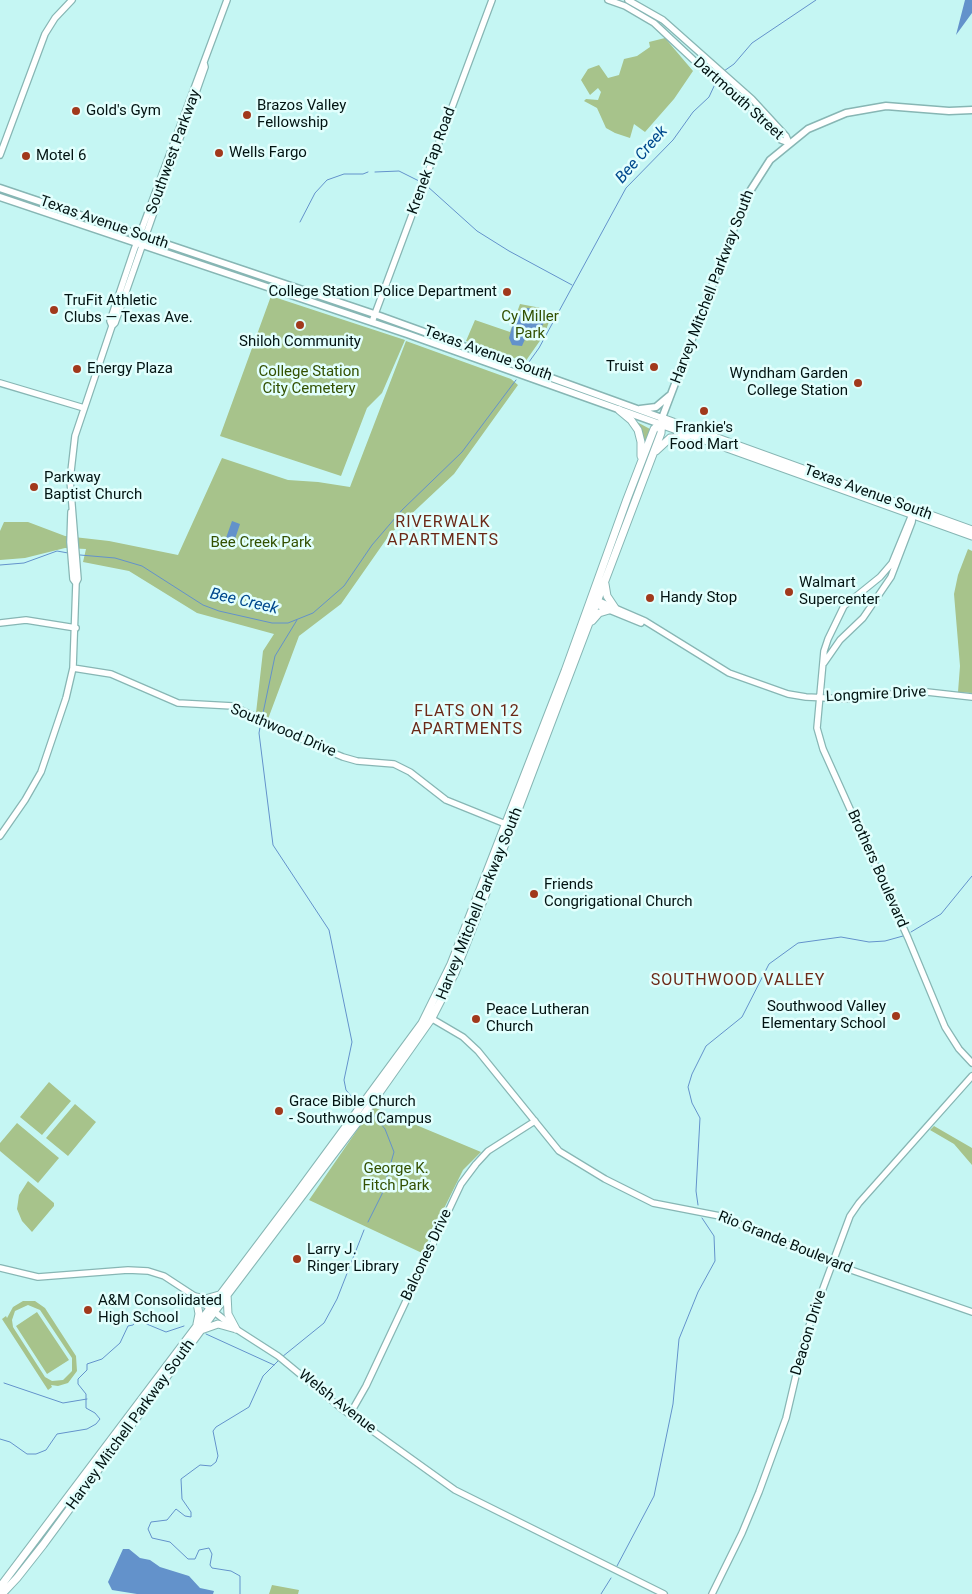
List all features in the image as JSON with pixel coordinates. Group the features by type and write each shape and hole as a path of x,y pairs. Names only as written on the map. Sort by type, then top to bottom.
{"highway":[{"path":"619,410 631,420 638,430 641,442 640,463"},
{"name":"Texas Avenue South","path":"661,421 696,438 913,512 972,530"},
{"name":"Texas Avenue South","path":"661,421 913,512 972,536"},
{"name":"Harvey Mitchell Parkway South","path":"224,1294 370,1106 429,1017 587,630 594,601 606,579 661,431 661,421"},
{"name":"Harvey Mitchell Parkway South","path":"509,825 594,601 640,463 654,429 661,421"},
{"path":"651,457 660,445 670,438 696,438"},
{"path":"587,630 597,615 612,609 605,592 606,579"},
{"name":"Harvey Mitchell Parkway South","path":"0,1587 213,1310 297,1193 429,1017"},
{"path":"297,1193 297,1202"},
{"path":"224,1294 228,1314 236,1329 218,1324 198,1329 199,1314 196,1297 211,1299 224,1294"},
{"name":"Harvey Mitchell Parkway South","path":"3,1594 18,1578 198,1329"}],"main road":[{"name":"Harvey Mitchell Parkway South","path":"661,421 745,199 760,173 789,143 808,129 825,121 870,108 886,106 949,112 972,110"},
{"name":"Texas Avenue South","path":"0,188 374,314 574,385 637,409 661,421"},
{"name":"Texas Avenue South","path":"0,197 372,322 619,410 661,421"},
{"path":"228,274 231,266"},
{"path":"517,374 524,372 542,379 549,376"},
{"path":"547,385 553,382 566,387 574,385"},
{"path":"637,409 655,407 671,394"}],"street":[{"path":"0,155 45,34 55,18 72,0"},
{"name":"Southwest Parkway","path":"142,236 185,108 227,0"},
{"name":"Krenek Tap Road","path":"372,322 492,0"},
{"name":"Dartmouth Street","path":"608,0 625,6 654,23 700,66 762,109 786,136 789,143"},
{"name":"Dartmouth Street","path":"628,0 663,20 736,90"},
{"name":"Southwest Parkway","path":"0,836 25,800 41,772 66,698 73,668 76,628 76,583 78,579 74,521 71,512 72,448 84,408 115,322 139,244 175,154 205,66 204,63"},
{"path":"185,108 186,123"},
{"path":"174,139 176,141 173,149 175,154"},
{"path":"162,172 163,185"},
{"path":"0,383 84,408"},
{"path":"822,664 837,644 862,618 891,577 911,526 913,512"},
{"name":"Brothers Boulevard","path":"913,512 888,569 851,599 842,610 824,651 817,728 823,749 908,938 945,1027 959,1049 972,1063"},
{"name":"Longmire Drive","path":"594,601 648,624 711,664 740,678 788,694 850,699 918,691 972,697"},
{"path":"0,624 26,620 76,628"},
{"name":"Southwood Drive","path":"73,668 111,674 178,703 233,706 343,757 394,764 410,772 446,800 509,825"},
{"name":"Rio Grande Boulevard","path":"429,1017 462,1037 478,1051 559,1151 636,1196 662,1206 720,1216 831,1262 972,1312"},
{"name":"Deacon Drive","path":"712,1594 742,1533 781,1433 805,1337 846,1223 859,1203 972,1076"},
{"name":"Balcones Drive","path":"350,1414 366,1386 461,1184 488,1151 535,1121"},
{"name":"Welsh Avenue","path":"0,1268 42,1277 128,1270 164,1276 196,1297 236,1329 278,1356 350,1414 428,1472 469,1498 664,1594"}],"green space":[{"path":"665,38 693,71 674,99 645,132 634,124 630,138 606,128 597,108 584,101 586,99 598,100 601,92 598,88 590,95 581,80 588,69 599,65 608,78 619,75 624,59 637,56 650,47 649,42"},
{"name":"College Station City Cemetery","path":"271,296 405,340 382,393 367,408 341,476 220,436"},
{"name":"Cy Miller Park","path":"520,304 541,308 552,314 544,335 525,362 466,341 475,320 510,332"},
{"name":"Bee Creek Park","path":"406,341 511,379 518,385 454,474 390,534 341,604 299,636 268,719 256,713 263,651 274,634 197,613 129,571 83,562 86,549 65,548 25,558 0,560 0,531 4,522 28,522 65,536 109,541 178,555 222,458 288,480 350,487"},
{"path":"637,422 650,429 643,447"},
{"path":"968,549 972,551 972,693 958,692 960,666 954,594 958,575"},
{"path":"475,722 487,727 484,734 472,729"},
{"path":"49,1082 71,1101 42,1135 20,1117"},
{"path":"75,1104 96,1122 68,1156 46,1138"},
{"name":"George K. Fitch Park","path":"373,1107 481,1152 463,1170 422,1253 309,1200"},
{"path":"17,1123 59,1158 38,1183 0,1151 0,1143"},
{"path":"934,1126 972,1148 972,1165 954,1144 930,1130"},
{"path":"28,1181 54,1203 54,1206 32,1232 22,1221 17,1209 19,1195"},
{"path":"23,1301 35,1301 45,1308 76,1356 77,1371 68,1383 58,1386 51,1385 52,1387 48,1390 2,1319 6,1316 7,1318 13,1307","holes":["28,1305 40,1310 72,1358 72,1371 63,1380 52,1381 45,1377 13,1327 12,1320 15,1311"]},
{"path":"37,1312 69,1360 47,1374 16,1326"},
{"path":"272,1585 299,1590 298,1594 269,1594"}],"water":[{"path":"965,0 972,0 972,13 956,35"},
{"path":"528,308 542,311 545,321 539,331 526,337 522,346 512,345 509,338 513,324 521,310"},
{"path":"232,521 240,524 232,548 220,544 222,537 226,538"},
{"path":"123,1549 129,1549 140,1558 150,1560 160,1567 189,1576 200,1588 214,1591 213,1594 137,1594 112,1590 108,1582"}],"waterway":[{"name":"Bee Creek","path":"724,71 734,64 752,43 816,0"},
{"name":"Bee Creek","path":"529,362 539,348 626,188 673,140 693,112 709,97 716,82"},
{"path":"375,172 399,171 421,182"},
{"path":"300,222 315,193 327,180 344,174 363,174 368,172"},
{"path":"427,186 477,231 509,251 572,285"},
{"name":"Bee Creek","path":"80,555 115,558 142,566 203,605 219,611 272,623 288,623 313,613 344,586 372,545 402,510 462,452 516,380"},
{"name":"Bee Creek","path":"0,565 24,563 57,551 68,553"},
{"path":"262,718 275,656 297,620"},
{"path":"261,722 259,733 273,845 329,930 352,1042 344,1080 346,1090 356,1102"},
{"path":"911,932 941,914 972,876"},
{"path":"698,1205 696,1191 700,1118 692,1103 688,1087 692,1074 706,1046 742,1017 769,964 798,943 841,937 869,942 885,941 903,936"},
{"path":"368,1222 382,1194 394,1152 385,1129 371,1112"},
{"path":"617,1566 654,1496 673,1404 679,1339 698,1292 715,1261 714,1236 702,1218"},
{"path":"282,1357 324,1323 337,1299 364,1230"},
{"path":"0,1439 10,1442 27,1454 36,1454 46,1450 57,1434 87,1429 96,1424 100,1419 95,1413 86,1408 86,1394 78,1384 78,1379 87,1370 87,1364 102,1359 120,1343 128,1326 133,1325 137,1320 166,1332 184,1326"},
{"path":"206,1334 274,1365"},
{"path":"240,1594 240,1576 231,1571 212,1568 210,1565 212,1554 209,1548 199,1550 195,1559 188,1559 170,1542 152,1538 148,1529 151,1522 167,1520 176,1509 185,1516 191,1517 191,1512 182,1499 181,1479 200,1465 211,1466 216,1462 218,1456 213,1431 216,1427 249,1407 263,1376 279,1360"},
{"path":"4,1383 63,1403 87,1399"},
{"path":"601,1594 611,1578"}],"place":[{"name":"Gold's Gym","path":"76,111"},
{"name":"Brazos Valley Fellowship","path":"247,115"},
{"name":"Wells Fargo","path":"219,153"},
{"name":"Motel 6","path":"26,156"},
{"name":"College Station Police Department","path":"507,292"},
{"name":"TruFit Athletic Clubs — Texas Ave.","path":"54,310"},
{"name":"Shiloh Community","path":"300,325"},
{"name":"Truist","path":"654,367"},
{"name":"Energy Plaza","path":"77,369"},
{"name":"Wyndham Garden College Station","path":"858,383"},
{"name":"Frankie's Food Mart","path":"704,411"},
{"name":"Parkway Baptist Church","path":"34,487"},
{"name":"Walmart Supercenter","path":"789,592"},
{"name":"Handy Stop","path":"650,598"},
{"name":"Friends Congrigational Church","path":"534,894"},
{"name":"Southwood Valley Elementary School","path":"896,1016"},
{"name":"Peace Lutheran Church","path":"476,1019"},
{"name":"Grace Bible Church - Southwood Campus","path":"279,1111"},
{"name":"Larry J. Ringer Library","path":"297,1259"},
{"name":"A&M Consolidated High School","path":"88,1310"}],"district":[{"name":"RIVERWALK APARTMENTS","path":"443,532"},
{"name":"FLATS ON 12 APARTMENTS","path":"467,721"},
{"name":"SOUTHWOOD VALLEY","path":"738,981"}]}
